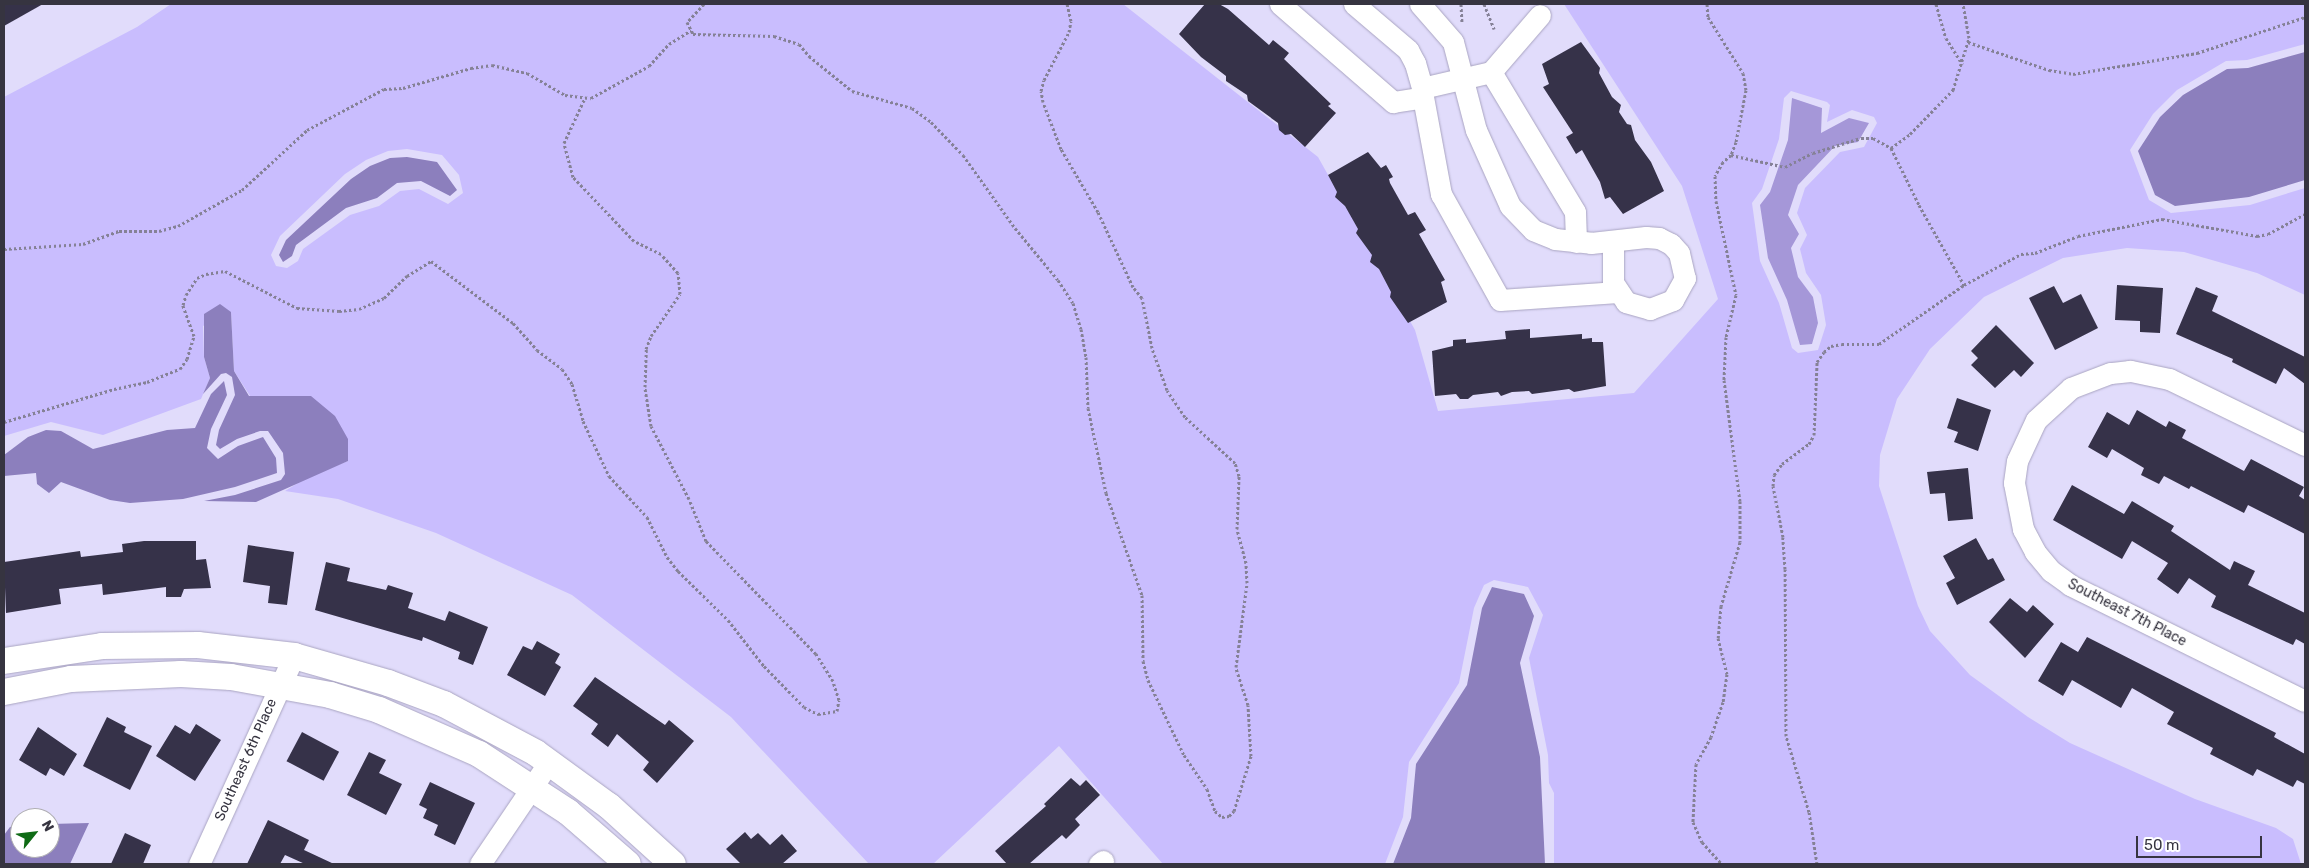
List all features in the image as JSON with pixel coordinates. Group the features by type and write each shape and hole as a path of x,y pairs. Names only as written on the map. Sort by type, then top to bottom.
{"main road":[{"path":"4,661 70,650 134,644 214,646 294,656 412,691 444,704 506,735 549,762 609,806 673,864"},
{"path":"4,692 70,679 130,674 214,676 281,684 330,695 406,721 479,754 534,787 568,812 628,864"}],"street":[{"path":"1280,4 1393,102 1464,78 1492,72 1540,15"},
{"path":"1354,4 1408,50 1416,63 1441,194 1500,300 1618,292"},
{"path":"1420,4 1453,42 1464,78 1476,130 1510,206 1533,230 1556,239 1576,242 1659,238 1675,248 1684,265 1681,290 1662,306 1638,308 1618,292 1612,273 1612,241"},
{"path":"1492,72 1575,212 1576,242"},
{"name":"Southeast 7th Place","path":"2305,446 2169,379 2130,371 2088,380 2051,403 2036,420 2017,461 2016,505 2035,552 2050,571 2070,586 2305,701"},
{"name":"Southeast 6th Place","path":"199,864 294,656"},
{"path":"480,864 534,787 549,762"}],"path":[{"path":"704,4 688,22 693,34 774,36 799,44 809,56 852,91 912,108 931,122 963,154 1015,228 1058,280 1073,302 1081,329 1086,357 1088,408 1106,494 1142,595 1143,661 1148,680 1215,811 1222,817 1229,816 1236,806 1251,756 1248,705 1236,667 1247,583 1246,563 1237,529 1238,476 1235,463 1185,417 1167,390 1152,348 1142,298 1133,287 1098,212 1061,149 1043,102 1041,91 1044,80 1069,32 1071,21 1067,4"},
{"path":"1484,4 1494,29"},
{"path":"1707,4 1708,17 1743,73 1746,90 1741,125 1732,155 1723,162 1715,176 1716,201 1736,295 1726,337 1724,380 1740,501 1740,542 1722,606 1718,638 1727,674 1723,702 1711,737 1696,764 1693,822 1702,842 1722,864"},
{"path":"1936,4 1946,38 1962,64"},
{"path":"1891,148 1910,134 1953,90 1968,42 1963,4"},
{"path":"1968,42 2049,70 2073,74 2196,53 2305,18"},
{"path":"4,249 83,244 119,231 160,231 178,226 242,190 320,122 384,89 403,88 471,68 492,65 528,73 565,95 591,98 649,66 669,44 691,30"},
{"path":"4,422 114,389 147,382 180,369 187,359 194,336 183,305 186,295 198,278 206,274 225,271 298,308 339,311 359,309 384,298 407,276 431,260 513,322 536,350 562,369 572,384 583,421 610,476 647,517 667,557 678,571 728,620 770,674 804,707 818,714 837,712 839,700 833,681 816,654 706,541 689,499 651,426 645,388 646,349 651,336 680,294 678,273 661,254 634,241 573,177 564,143 585,98"},
{"path":"1732,155 1785,167 1813,153 1860,138 1873,138 1891,148 1919,206 1964,285"},
{"path":"1817,864 1809,812 1786,736 1785,569 1774,475 1786,460 1809,444 1814,435 1817,362 1824,352 1831,346 1842,344 1879,344 1964,285 2021,254 2035,253 2078,236 2162,219 2257,236 2268,234 2305,214"}],"shaded area":[{"path":"171,4 1123,4 1318,157 1415,330 1438,411 1634,393 1718,299 1682,186 1564,4 2305,4 2305,44 2247,60 2226,61 2177,90 2153,114 2130,150 2149,200 2171,213 2250,205 2305,188 2305,295 2257,273 2184,252 2127,248 2063,258 1984,297 1930,349 1897,399 1880,455 1879,486 1918,606 1930,631 1970,675 2028,717 2070,743 2195,799 2276,828 2293,839 2301,864 1554,864 1554,793 1549,783 1548,755 1529,658 1543,615 1528,587 1494,580 1484,585 1474,608 1459,683 1409,762 1403,817 1385,864 1163,864 1059,746 933,864 869,864 731,717 572,595 436,533 338,499 285,491 309,476 348,461 270,398 250,396 234,371 231,312 203,326 204,357 210,378 201,399 103,435 51,422 4,436 4,97 137,27","holes":["1791,91 1827,102 1830,105 1827,122 1852,110 1874,117 1877,123 1864,147 1840,152 1805,188 1797,213 1807,235 1800,249 1806,273 1821,295 1826,325 1818,350 1798,353 1792,348 1779,303 1760,261 1752,203 1762,189 1779,139 1784,98","407,149 442,155 459,175 463,193 448,204 419,189 400,191 379,206 350,215 303,249 298,261 287,268 276,266 271,255 280,236 345,174 366,160 388,151"]},
{"path":"2305,52 2305,180 2249,197 2175,206 2155,195 2138,151 2160,117 2183,95 2227,69 2248,68"},
{"path":"1792,98 1822,108 1821,133 1849,118 1869,123 1858,142 1835,146 1798,185 1788,215 1799,234 1791,248 1798,277 1813,297 1818,323 1812,344 1800,345 1787,300 1768,258 1760,205 1770,192 1788,140"},
{"path":"407,157 437,162 457,190 450,196 421,181 397,183 377,198 346,208 296,245 292,256 283,262 279,255 286,240 351,179 370,166 390,158"},
{"path":"220,304 231,312 234,371 249,396 311,396 335,416 348,439 348,461 256,502 204,501 235,495 281,480 285,474 283,453 268,431 260,431 237,439 220,449 216,445 219,430 235,395 232,377 226,373 221,374 203,394 210,378 204,357 204,314"},
{"path":"224,381 227,395 211,429 207,448 218,459 238,446 263,437 276,458 277,473 235,487 183,499 130,503 110,500 61,482 49,493 37,484 36,473 4,476 4,455 28,437 46,430 61,431 93,449 167,430 195,428 211,394"},
{"path":"1492,587 1524,594 1534,616 1520,663 1540,757 1545,864 1393,864 1411,818 1416,764 1467,685 1482,608"},
{"path":"89,823 70,864 4,864 4,835 10,827 10,858 60,858 60,824"}],"building":[{"path":"4,4 43,4 4,26"},
{"path":"1205,4 1219,4 1228,9 1269,45 1273,40 1289,53 1284,59 1331,104 1328,106 1336,113 1305,147 1291,134 1285,135 1279,130 1278,123 1248,101 1247,95 1226,81 1226,76 1201,57 1179,34"},
{"path":"1581,42 1600,68 1599,73 1612,97 1621,105 1619,112 1627,124 1631,125 1635,140 1651,162 1664,191 1623,214 1610,197 1605,199 1600,182 1582,150 1576,154 1566,137 1573,133 1543,87 1549,84 1542,64"},
{"path":"1368,152 1381,168 1386,165 1393,177 1389,179 1390,183 1408,215 1415,212 1426,230 1419,234 1445,280 1441,282 1447,302 1408,323 1390,297 1391,292 1379,269 1370,262 1372,255 1356,233 1358,229 1345,206 1335,197 1337,192 1328,175"},
{"path":"2117,285 2163,288 2160,333 2140,332 2140,321 2115,320"},
{"path":"2054,286 2063,303 2081,294 2098,328 2055,350 2029,298"},
{"path":"2196,287 2218,296 2212,311 2305,357 2305,384 2284,368 2276,384 2232,362 2233,359 2176,334"},
{"path":"1996,325 2034,363 2021,377 2014,370 1995,388 1971,365 1978,358 1971,351"},
{"path":"1530,329 1530,338 1582,334 1582,339 1592,338 1592,342 1603,342 1606,386 1574,392 1569,389 1532,394 1529,391 1512,392 1501,396 1498,392 1473,395 1468,399 1460,399 1456,394 1435,396 1432,351 1453,346 1453,340 1466,339 1466,343 1506,339 1505,331"},
{"path":"1957,398 1991,410 1978,451 1954,442 1958,432 1947,428"},
{"path":"2137,410 2166,427 2169,421 2186,430 2182,438 2244,471 2251,459 2304,487 2299,496 2305,500 2305,534 2248,505 2244,513 2191,486 2189,489 2164,476 2159,484 2141,475 2144,468 2112,449 2107,458 2088,447 2107,412 2129,425"},
{"path":"1968,468 1973,519 1948,521 1945,493 1930,494 1927,472"},
{"path":"2072,485 2124,514 2132,501 2174,526 2171,531 2230,570 2234,561 2255,571 2248,585 2305,613 2305,644 2296,639 2293,645 2211,607 2216,596 2189,578 2178,594 2157,579 2168,563 2132,541 2122,559 2053,520"},
{"path":"1976,538 1988,560 1993,558 2005,580 1957,605 1946,583 1955,578 1943,556"},
{"path":"144,541 196,541 196,560 206,559 211,588 184,589 181,597 166,597 166,587 103,595 102,584 59,589 61,604 6,613 4,562 80,551 81,557 123,552 122,544"},
{"path":"248,545 294,552 287,605 268,603 270,586 243,582"},
{"path":"326,562 350,568 347,581 386,590 388,585 413,593 408,608 445,621 449,611 488,627 473,665 458,659 460,652 423,637 422,641 315,610"},
{"path":"2010,598 2027,612 2033,605 2054,624 2025,658 1989,622"},
{"path":"2087,637 2276,733 2274,737 2305,754 2305,784 2297,780 2293,787 2257,769 2253,776 2210,754 2213,748 2167,724 2174,712 2132,688 2121,708 2072,680 2063,696 2038,681 2061,642 2078,652"},
{"path":"537,641 560,654 555,663 561,667 545,696 507,675 523,646 532,650"},
{"path":"595,677 665,725 669,720 694,741 657,783 643,770 649,762 617,734 608,747 591,734 598,724 573,706"},
{"path":"107,717 126,727 124,732 152,746 130,790 83,766"},
{"path":"196,724 221,740 195,781 156,756 175,725 190,734"},
{"path":"38,727 77,754 64,776 50,768 46,776 19,760"},
{"path":"302,732 339,752 324,781 287,761"},
{"path":"369,752 386,760 379,773 402,784 386,815 347,795"},
{"path":"1071,778 1080,786 1086,780 1100,795 1075,819 1080,825 1066,839 1062,835 1029,864 1007,864 995,851 1046,806 1044,804"},
{"path":"430,782 475,803 455,845 434,835 438,825 423,818 427,809 419,805"},
{"path":"268,820 309,840 304,850 334,864 305,864 285,855 280,864 247,864"},
{"path":"745,832 751,839 758,833 770,845 782,834 797,851 782,864 741,864 726,849"},
{"path":"125,833 151,845 143,864 111,864"}]}
